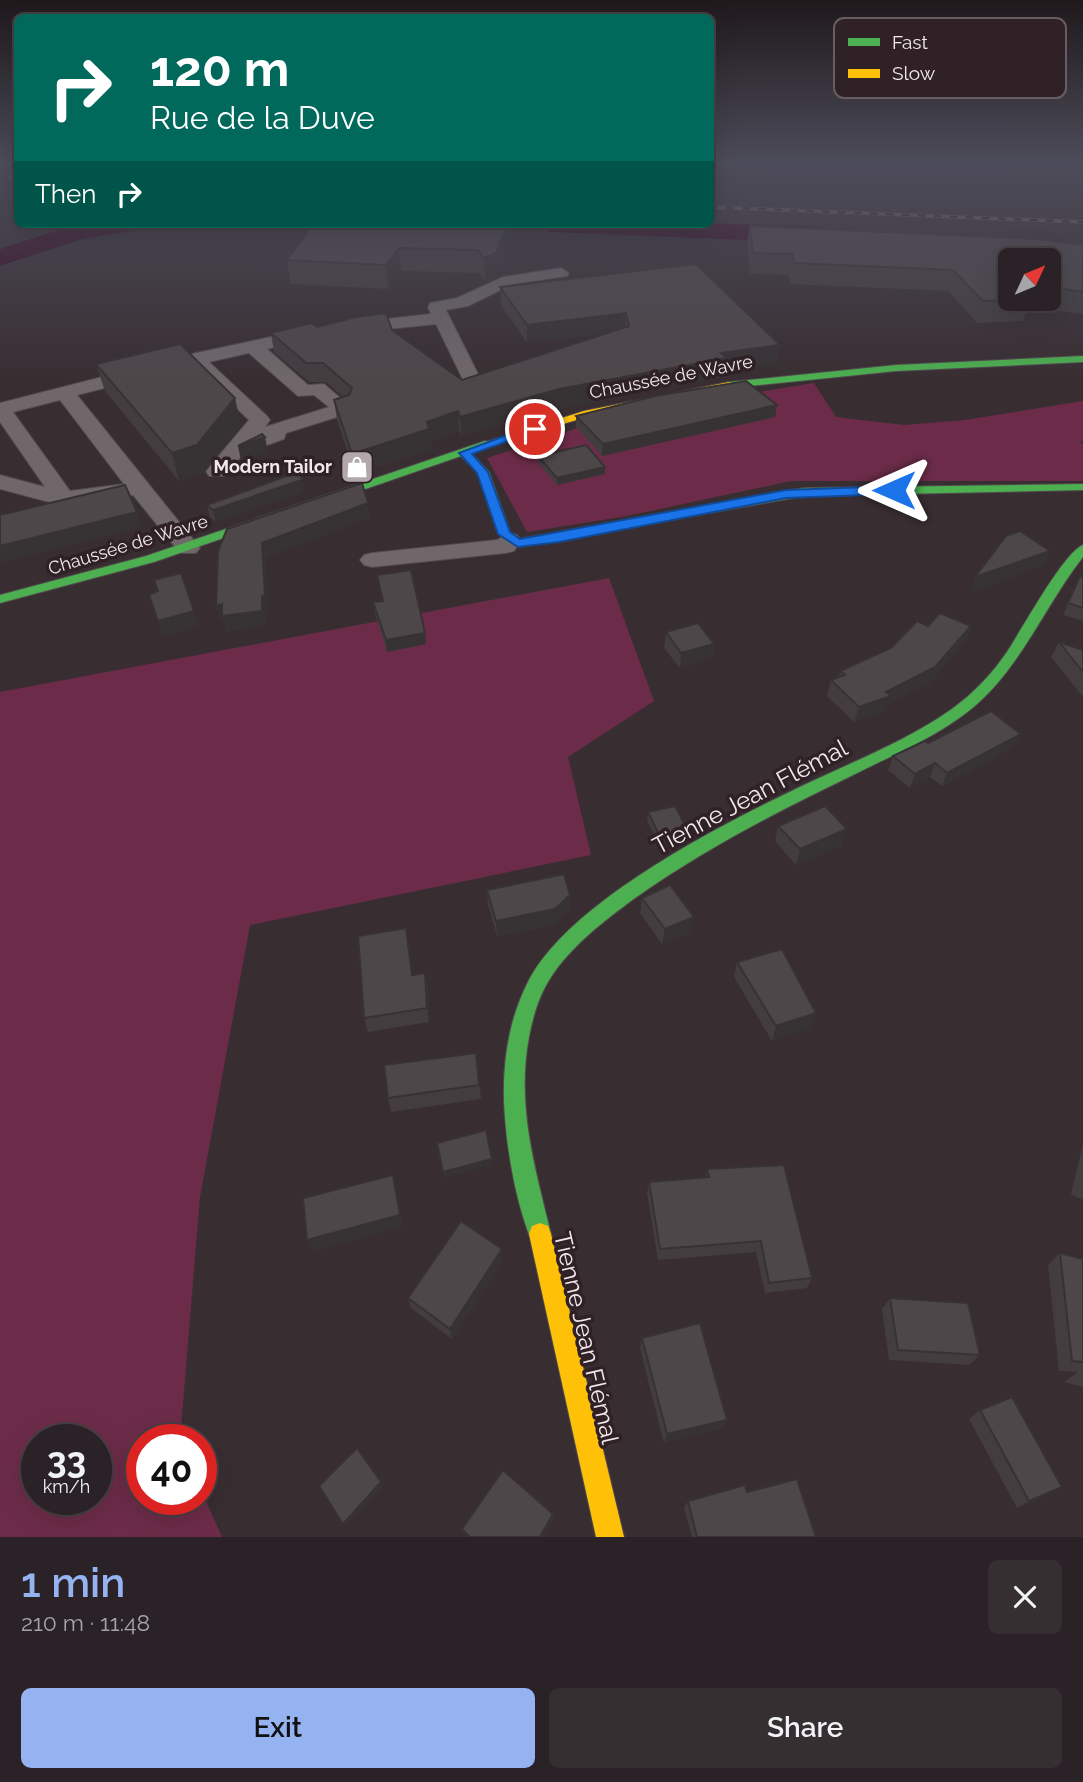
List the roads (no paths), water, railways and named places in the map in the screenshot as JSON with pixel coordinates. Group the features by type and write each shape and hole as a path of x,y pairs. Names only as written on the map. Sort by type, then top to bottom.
{"street":[{"path":"517,369 474,384 436,307 462,302 509,280 561,273"},
{"path":"64,499 1,409 196,359 322,331 442,318"},
{"path":"236,449 277,435 272,431 343,409 317,388 305,392 255,348"},
{"path":"196,359 260,420 217,471"},
{"name":"Chaussée de Wavre","path":"0,599 50,588 188,548 465,453 600,410 651,397 770,377 1083,359"},
{"path":"65,393 188,548"},
{"path":"465,453 483,472 504,534 509,540 518,543 559,538 804,492 1083,488"},
{"path":"0,482 64,499 138,488"},
{"path":"372,560 506,546 509,540"},
{"name":"Tienne Jean Flémal","path":"610,1537 516,1132 514,1100 518,1044 529,1001 538,980 554,957 589,923 674,862 769,809 921,734 974,700 992,682 1068,566 1083,549"}],"waterway":[{"path":"0,258 66,236"}],"place":[{"name":"Modern Tailor","path":"357,467"}]}
